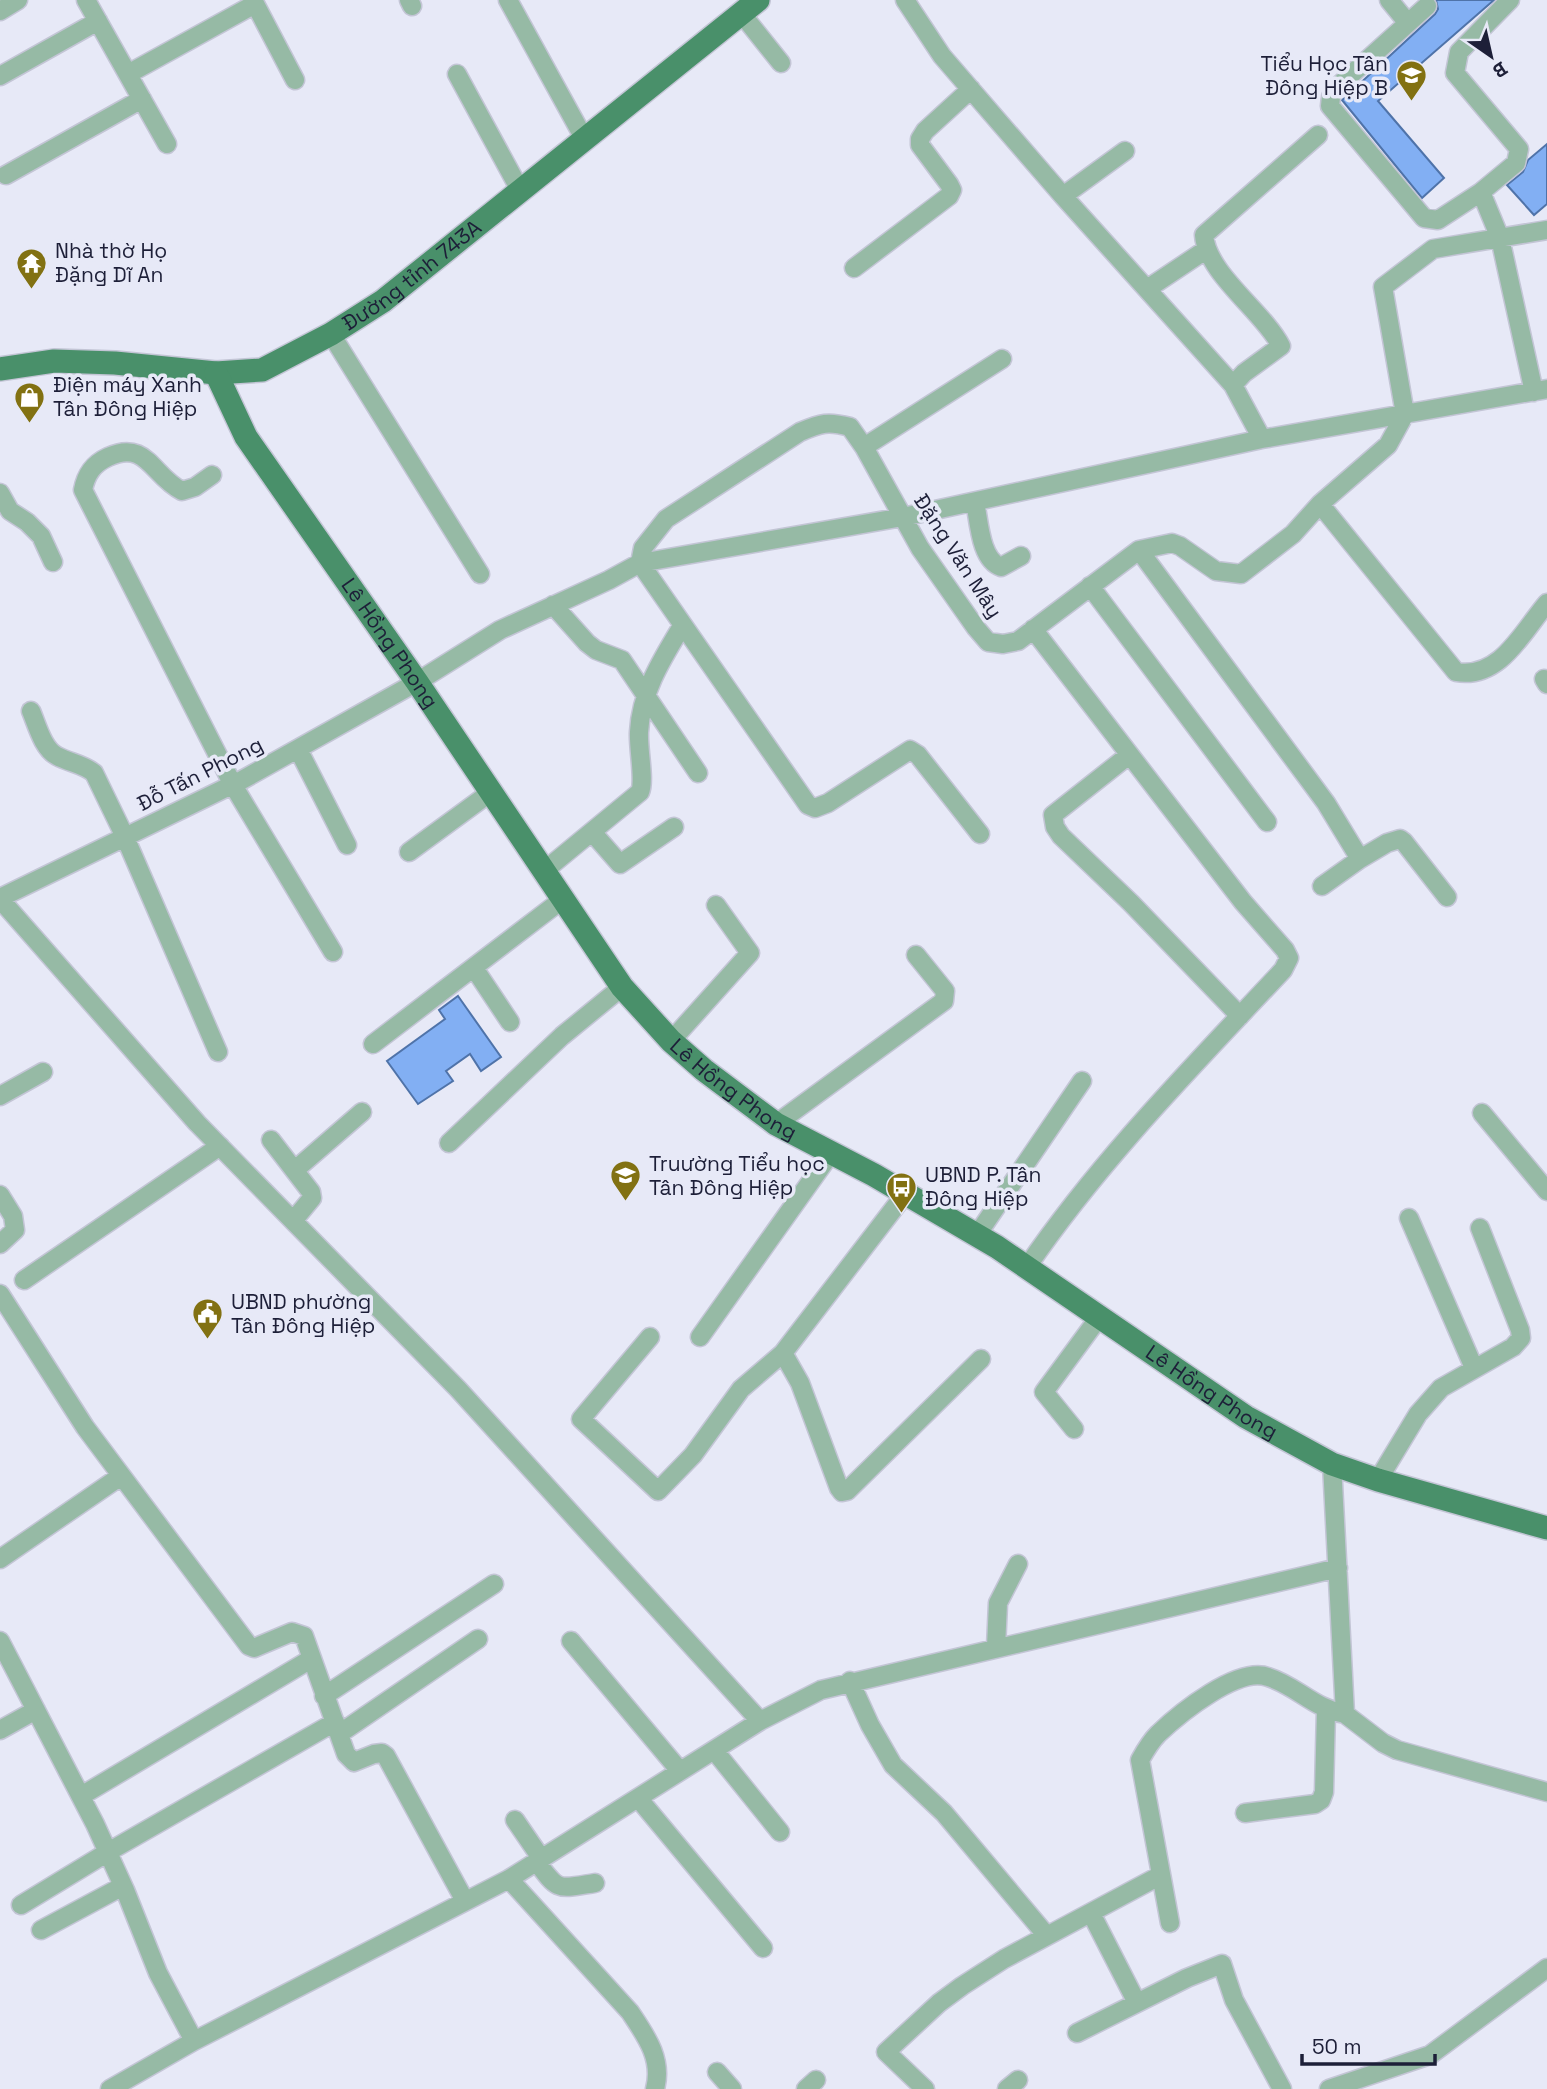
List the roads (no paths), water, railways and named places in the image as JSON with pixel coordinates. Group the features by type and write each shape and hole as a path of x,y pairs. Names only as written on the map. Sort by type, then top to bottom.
{"main road":[{"name":"Đường tỉnh 743A","path":"0,369 54,361 115,363 216,373 262,370 331,334 383,301 749,6"},
{"name":"Lê Hồng Phong","path":"216,373 246,437 417,682 622,987 671,1041 711,1076 776,1124 976,1235 1246,1416 1332,1464 1378,1480 1547,1528"}],"street":[{"path":"0,11 18,0"},
{"path":"86,0 167,144"},
{"path":"508,0 585,140"},
{"path":"905,0 942,56 1063,196 1233,385 1262,439"},
{"path":"1389,0 1407,22"},
{"path":"1431,2 1335,89 1330,106 1424,218 1438,220 1481,192 1516,163 1519,149 1455,73 1459,52 1510,0"},
{"path":"128,74 254,2 295,80"},
{"path":"749,6 781,63"},
{"path":"0,76 98,21"},
{"path":"457,74 520,190"},
{"path":"854,268 949,196 952,190 949,184 920,145 920,139 925,131 971,89"},
{"path":"6,175 142,99"},
{"path":"1233,385 1244,373 1281,346 1213,261 1204,234 1318,135"},
{"path":"1063,196 1125,151"},
{"path":"417,682 500,630 640,563 903,517 1262,439 1540,391 1500,238 1481,192"},
{"path":"1405,414 1383,287 1433,249 1547,230"},
{"path":"1147,289 1207,249"},
{"path":"331,334 480,574"},
{"path":"864,447 1002,359"},
{"name":"Đặng Văn Mây","path":"640,563 643,548 667,519 800,432 821,423 834,423 850,427 864,447 920,548 976,628 988,642 1003,644 1018,641 1139,550 1172,544 1180,546 1216,571 1241,574 1293,534 1320,504 1388,445 1405,414"},
{"path":"212,475 195,487 182,491 172,486 144,457 133,451 120,452 101,460 85,475 83,490 233,785 332,952"},
{"path":"0,493 10,511 27,522 41,536 53,562"},
{"path":"975,502 984,545 992,562 1001,567 1021,556"},
{"path":"1320,504 1456,672 1468,674 1498,662 1547,603"},
{"path":"1139,550 1326,803 1360,859"},
{"path":"640,563 808,805 815,808 828,803 910,750 918,755 980,834"},
{"path":"1090,586 1267,822"},
{"path":"553,605 587,643 596,650 622,660 698,773"},
{"path":"544,871 640,792 643,784 638,751 639,729 645,696 682,626"},
{"path":"1027,1267 1049,1235 1148,1114 1283,970 1289,958 1033,629"},
{"name":"Đỗ Tấn Phong","path":"0,898 233,785 417,682"},
{"path":"31,711 50,751 86,766 94,773 125,837 218,1052"},
{"path":"298,749 347,845"},
{"path":"1129,755 1053,816 1055,827 1240,1016"},
{"path":"409,852 491,792"},
{"path":"593,832 620,864 674,827"},
{"path":"1322,886 1360,859 1387,843 1400,839 1447,897"},
{"path":"0,898 220,1146 458,1389 760,1721"},
{"path":"373,1044 562,898"},
{"path":"671,1041 750,953 716,905"},
{"path":"776,1124 944,1001 946,991 916,955"},
{"path":"474,968 510,1022"},
{"path":"449,1143 562,1036 622,987"},
{"path":"0,1096 43,1072"},
{"path":"976,1235 1082,1081"},
{"path":"295,1170 362,1112"},
{"path":"1482,1113 1540,1171 1547,1191"},
{"path":"271,1140 311,1192 312,1198 293,1221"},
{"path":"24,1280 220,1146"},
{"path":"700,1337 831,1153"},
{"path":"650,1337 580,1419 658,1491 693,1455 741,1389 783,1353 905,1194"},
{"path":"0,1195 13,1216 16,1230 0,1244"},
{"path":"1409,1218 1474,1368"},
{"path":"1378,1480 1419,1414 1441,1388 1513,1347 1521,1338 1520,1329 1480,1228"},
{"path":"0,1294 85,1427 251,1648 292,1632 299,1632 307,1641 346,1754 354,1762 374,1754 382,1753 386,1756 465,1901"},
{"path":"1074,1429 1044,1392 1100,1316"},
{"path":"783,1353 800,1383 842,1492 847,1491 981,1359"},
{"path":"1332,1464 1345,1713"},
{"path":"0,1559 121,1476"},
{"path":"996,1647 998,1603 1018,1564"},
{"path":"110,2089 129,2084 194,2042 509,1878 760,1721 821,1690 1338,1568"},
{"path":"324,1696 494,1584"},
{"path":"21,1905 108,1852 337,1728 478,1639"},
{"path":"0,1641 81,1796 123,1886 158,1973 194,2042"},
{"path":"571,1641 680,1771"},
{"path":"81,1796 311,1659"},
{"path":"1170,1923 1140,1760 1158,1734 1217,1689 1235,1679 1250,1675 1268,1676 1326,1710 1345,1713 1383,1743 1397,1750 1547,1792"},
{"path":"850,1681 870,1725 893,1765 944,1813 1047,1937"},
{"path":"0,1730 36,1710"},
{"path":"1245,1813 1315,1804 1321,1800 1324,1792 1326,1710"},
{"path":"714,1750 780,1832"},
{"path":"638,1798 763,1948"},
{"path":"515,1820 555,1886 564,1888 595,1883"},
{"path":"925,2089 886,2052 939,2003 962,1986 1161,1875"},
{"path":"509,1878 630,2012 657,2061 658,2077 655,2089"},
{"path":"41,1930 123,1886"},
{"path":"1091,1913 1137,2003"},
{"path":"1077,2033 1222,1964 1234,2000 1282,2089"},
{"path":"1329,2089 1430,2054 1547,1968"},
{"path":"717,2072 732,2089"}],"place":[{"name":"Tiểu Học Tân Đông Hiệp B","path":"1411,103"},
{"name":"Nhà thờ Họ Đặng Dĩ An","path":"32,290"},
{"name":"Điện máy Xanh Tân Đông Hiệp","path":"30,424"},
{"name":"Truường Tiểu học Tân Đông Hiệp","path":"626,1203"},
{"name":"UBND P. Tân Đông Hiệp","path":"902,1214"},
{"name":"UBND phường Tân Đông Hiệp","path":"208,1341"}]}
